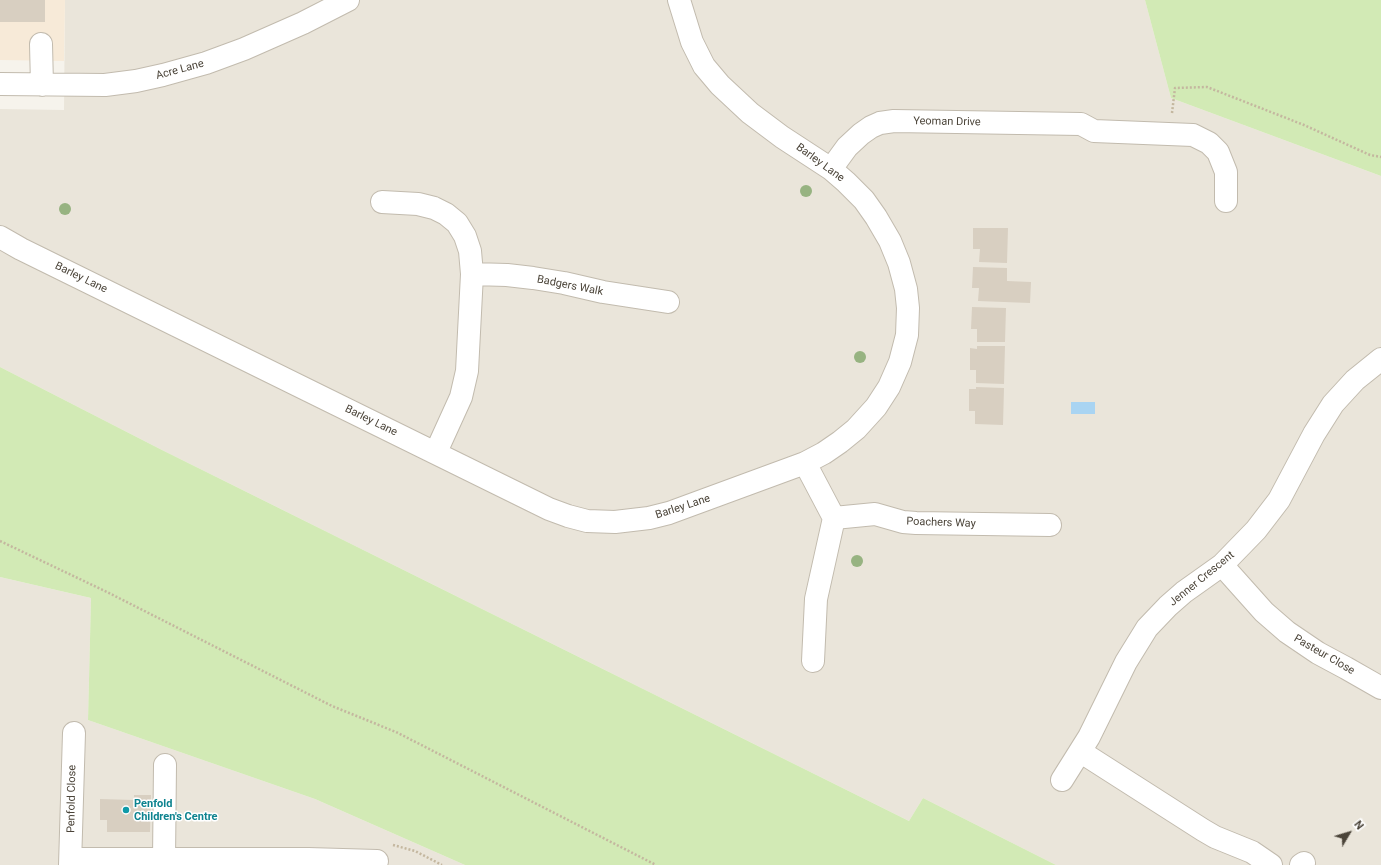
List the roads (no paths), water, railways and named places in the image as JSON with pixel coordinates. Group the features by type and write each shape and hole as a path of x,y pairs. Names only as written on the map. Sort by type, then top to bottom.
{"street":[{"name":"Acre Lane","path":"0,84 105,85 136,81 164,75 206,63 244,49 303,23 348,0"},
{"name":"Barley Lane","path":"0,237 549,509 587,521 615,522 648,518 669,513 805,463 824,453 856,429 876,407 889,387 900,362 907,335 908,308 906,288 899,263 890,241 864,200 831,169 782,137 750,113 720,85 704,66 692,42 679,0"},
{"path":"42,44 42,85"},
{"name":"Yeoman Drive","path":"831,169 847,147 861,134 871,127 887,122 1081,124 1094,131 1193,135 1209,143 1218,152 1226,172 1226,201"},
{"path":"382,202 418,204 434,208 446,214 457,223 465,236 470,251 472,274 467,371 461,397 436,452"},
{"name":"Badgers Walk","path":"472,274 507,275 533,278 609,293 668,302"},
{"name":"Jenner Crescent","path":"1062,780 1095,726 1136,643 1147,628 1184,592 1222,565 1256,530 1279,500 1314,434 1333,404 1355,380 1381,360"},
{"path":"805,463 834,518 816,599 813,661"},
{"name":"Poachers Way","path":"834,518 875,514 903,522 916,523 1050,525"},
{"name":"Pasteur Close","path":"1222,565 1264,612 1287,632 1318,653 1381,688"},
{"name":"Penfold Close","path":"70,862 74,733"},
{"path":"1080,752 1203,830 1252,852 1271,865"},
{"path":"164,859 165,765"},
{"path":"70,862 164,859 332,862 377,861"}],"water":[{"path":"1071,402 1095,402 1095,414 1071,414"}],"place":[{"name":"Penfold Children's Centre","path":"126,810"}]}
